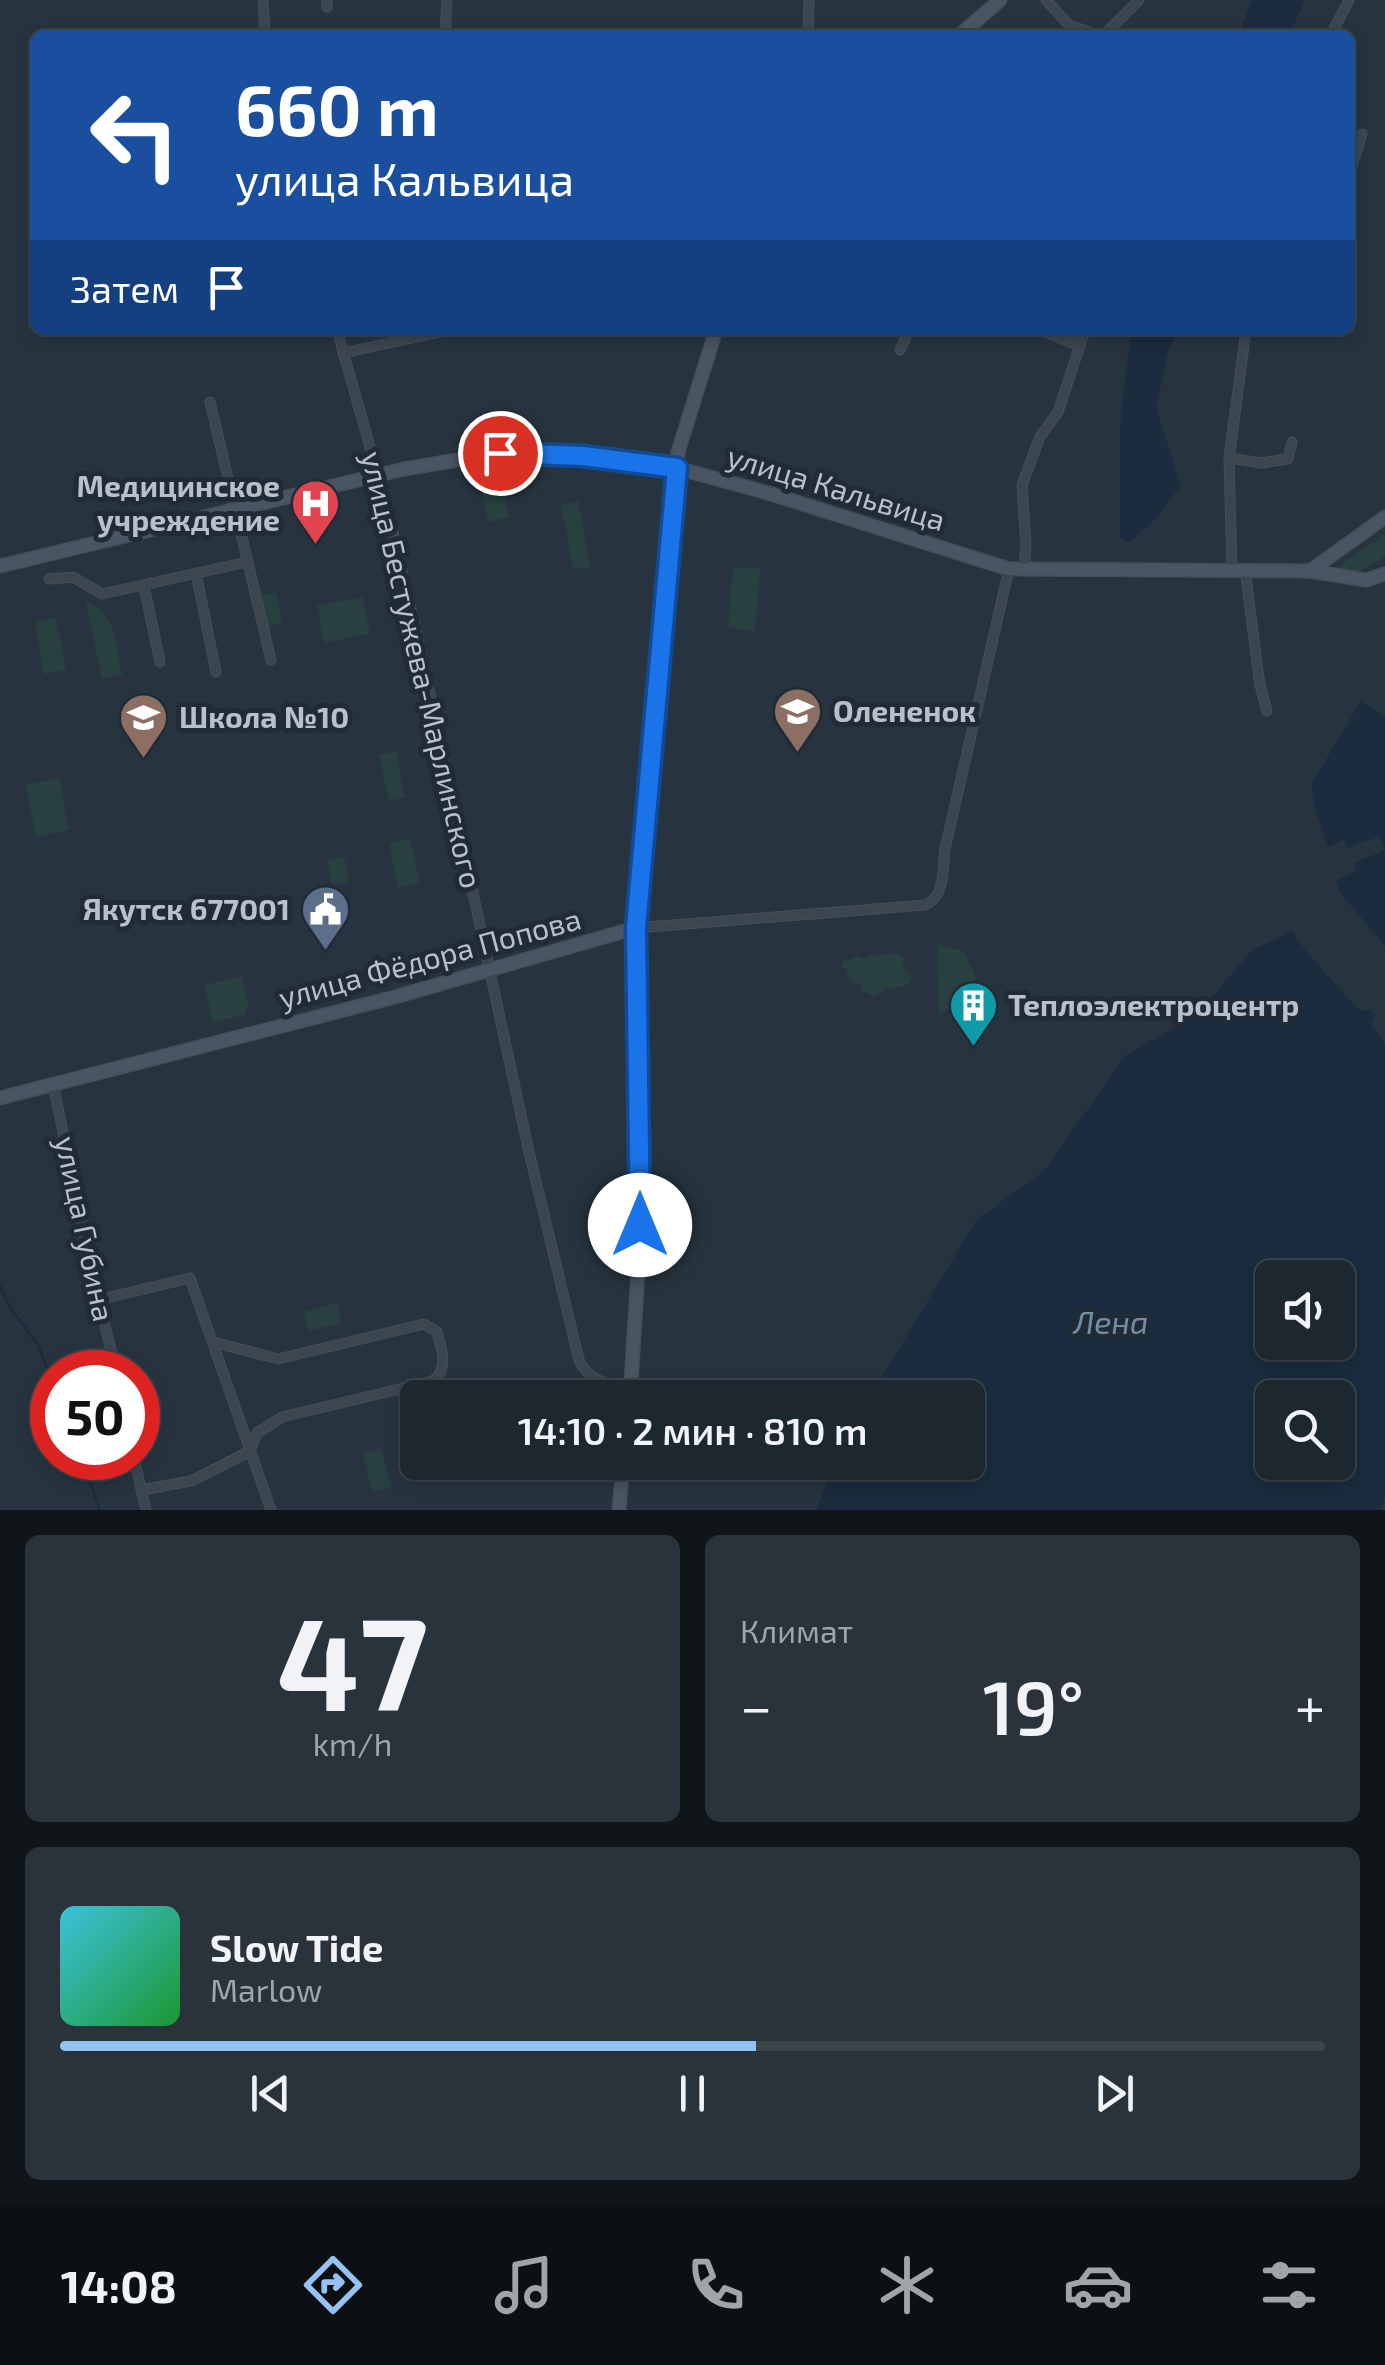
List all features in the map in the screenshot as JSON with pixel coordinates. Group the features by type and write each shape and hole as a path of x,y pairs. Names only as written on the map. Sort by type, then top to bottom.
{"street":[{"path":"263,0 265,30"},
{"path":"445,30 447,0"},
{"path":"808,30 809,0"},
{"path":"976,30 1000,0"},
{"path":"1046,0 1070,25 1086,30"},
{"path":"1107,30 1140,0"},
{"path":"1334,30 1349,0"},
{"path":"1355,156 1362,134"},
{"name":"улица Бестужева-Марлинского","path":"338,335 415,625 579,1360 583,1370 598,1380"},
{"path":"343,353 426,335"},
{"path":"631,1380 640,1225 636,928 678,452 714,335"},
{"path":"900,350 907,335"},
{"path":"1053,335 1079,346"},
{"path":"1016,569 1026,544 1022,484 1040,437 1058,412 1083,335"},
{"path":"1245,335 1230,458 1238,570 1268,711"},
{"path":"210,402 271,660"},
{"path":"1230,458 1261,463 1288,459 1292,442"},
{"name":"улица Кальвица","path":"0,566 378,475 500,453 583,456 677,468 1016,569 1310,570 1366,580 1385,574"},
{"path":"1310,570 1385,518"},
{"path":"49,579 73,578 102,594 248,562"},
{"name":"улица Фёдора Попова","path":"0,1098 347,1010 636,928 925,904 938,897 945,849 1016,569"},
{"path":"196,573 216,672"},
{"path":"144,586 160,662"},
{"name":"улица Губина","path":"53,1084 111,1350"},
{"path":"98,1300 190,1278 271,1510"},
{"path":"141,1490 192,1480 250,1451 266,1424 282,1417 433,1381 444,1361 437,1332 420,1324 278,1359 214,1342"},
{"path":"139,1480 146,1510"},
{"path":"619,1510 622,1480"}],"green space":[{"path":"502,478 509,517 488,522 480,482"},
{"path":"578,501 590,568 573,568 561,504"},
{"path":"1385,534 1385,556 1359,572 1335,569"},
{"path":"733,567 760,569 755,631 728,628"},
{"path":"276,593 282,623 266,627 260,596"},
{"path":"362,597 370,633 324,643 317,605"},
{"path":"86,601 109,622 122,675 102,679"},
{"path":"56,618 66,670 44,674 35,622"},
{"path":"396,751 405,797 389,801 379,755"},
{"path":"59,778 69,830 36,837 26,785"},
{"path":"410,839 420,883 398,888 389,843"},
{"path":"344,857 349,882 332,885 327,860"},
{"path":"937,944 965,952 976,979 968,995 939,1016"},
{"path":"897,953 906,960 901,965 912,977 909,984 890,990 888,986 875,996 861,991 863,986 851,982 854,979 849,979 846,968 842,968 843,962 858,956 863,959 871,954"},
{"path":"242,976 248,1006 244,1015 213,1022 205,985"},
{"path":"337,1303 341,1323 308,1331 304,1311"},
{"path":"381,1449 392,1487 373,1492 362,1454"}],"water":[{"path":"1252,0 1305,0 1291,30 1240,30"},
{"path":"1130,335 1176,335 1169,348 1156,408 1181,486 1130,542 1120,538 1120,426"},
{"path":"1361,701 1385,717 1385,850 1380,836 1347,848 1344,840 1328,847 1314,804 1312,783"},
{"path":"1385,850 1385,946 1335,881 1356,871 1354,863"},
{"name":"Лена","path":"1292,931 1360,1011 1370,1010 1375,1015 1371,1025 1385,1044 1385,1495 1381,1510 816,1510 827,1480 985,1480 985,1380 880,1380 977,1219 1044,1171 1126,1055 1199,1013 1251,951"}],"waterway":[{"path":"0,1286 40,1350"},
{"path":"90,1480 100,1510"}],"place":[{"name":"Медицинское учреждение","path":"315,546"},
{"name":"Олененок","path":"798,754"},
{"name":"Школа №10","path":"144,760"},
{"name":"Якутск 677001","path":"325,952"},
{"name":"Теплоэлектроцентр","path":"973,1048"}],"route":[{"path":"500,453 583,456 677,468 636,928 640,1225"}]}
